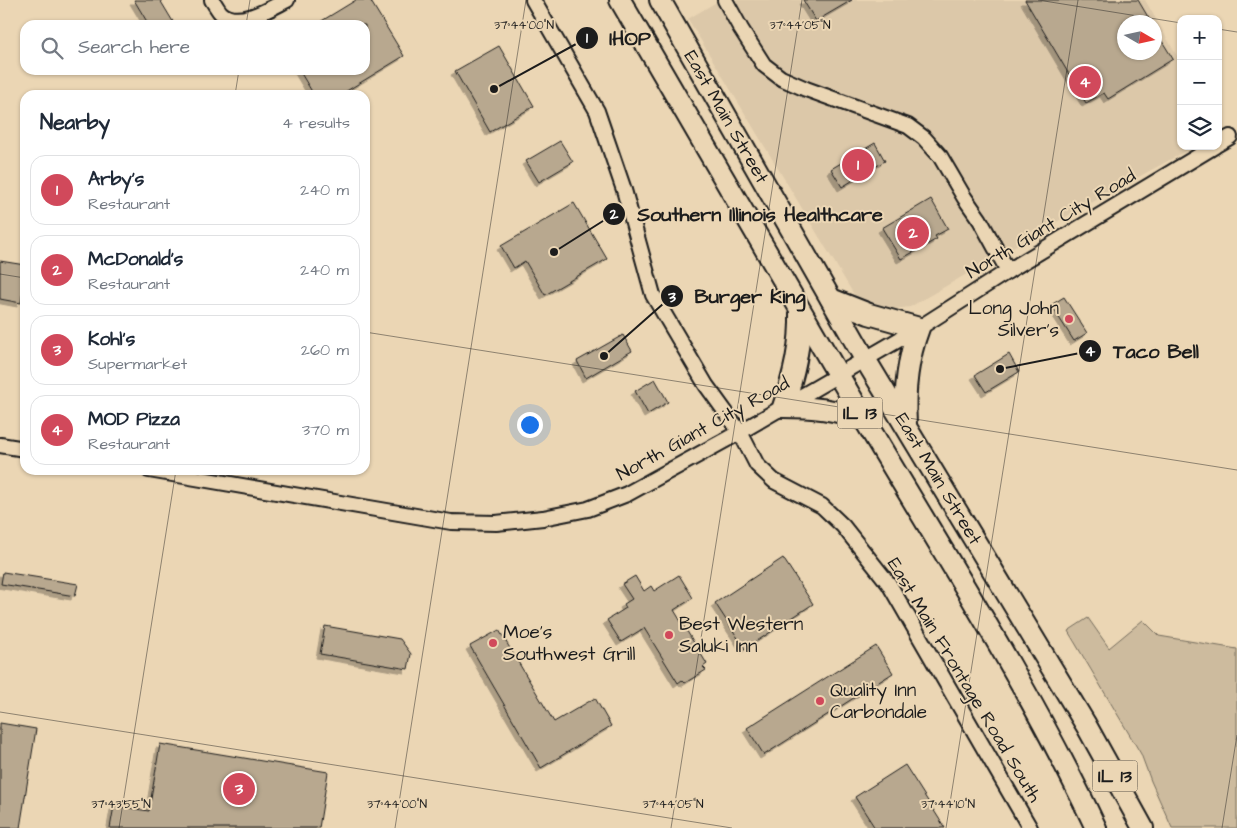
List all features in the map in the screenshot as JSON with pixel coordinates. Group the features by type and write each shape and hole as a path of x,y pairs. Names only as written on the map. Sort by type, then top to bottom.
{"highway":[{"name":"East Main Street","path":"620,0 864,420 969,594 1041,720 1096,828"},
{"name":"East Main Street","path":"660,0 865,360 1086,725 1143,828"},
{"path":"831,299 868,314 919,328 911,350 908,367 905,405 906,426"},
{"path":"800,310 798,356 783,407 817,407 848,413 864,420"}],"street":[{"path":"212,0 222,14 237,19 257,16 287,0"},
{"name":"East Main Frontage Road South","path":"533,0 596,111 624,190 653,295 706,385 740,432 757,465 774,481 822,506 843,526 889,584 984,745 1030,828"},
{"path":"725,0 764,65 781,78 908,126 924,138 940,156 980,220 1008,271"},
{"name":"North Giant City Road","path":"177,475 451,522 496,524 543,518 588,508 627,494 865,360 1208,150"},
{"path":"0,445 20,448"}],"shaded area":[{"path":"720,0 1145,0 1154,15 1117,15 1117,60 1162,60 1162,30 1177,56 1177,150 1188,150 1049,226 910,307 886,310 861,302 853,293 688,19"},
{"path":"1088,618 1109,648 1143,620 1159,636 1237,649 1237,828 1172,828 1141,754 1068,631"}],"building":[{"path":"134,0 160,0 172,20 146,20"},
{"path":"356,0 370,0 404,56 348,90 311,90 302,75 370,75 370,20 323,20"},
{"path":"803,0 852,0 816,21"},
{"path":"1025,0 1138,0 1147,15 1117,15 1117,60 1162,60 1162,41 1173,59 1108,99 1104,93 1086,103"},
{"path":"499,46 534,106 490,132 455,71"},
{"path":"560,141 573,162 539,182 526,161"},
{"path":"875,143 885,161 842,187 831,169"},
{"path":"931,199 948,229 935,236 937,239 901,259 882,228"},
{"path":"574,203 607,259 545,295 525,261 514,268 501,246"},
{"path":"0,261 20,264 20,303 0,299"},
{"name":"Long John Silver's","path":"1064,297 1087,333 1074,341 1051,305"},
{"path":"623,335 632,351 586,378 577,361"},
{"path":"1009,354 1019,372 986,392 975,375"},
{"path":"655,379 668,402 648,414 635,391"},
{"path":"783,558 813,604 745,649 715,603"},
{"path":"3,572 78,584 75,596 1,584"},
{"name":"Best Western Saluki Inn","path":"679,575 693,598 674,610 707,664 703,667 706,670 685,683 682,680 678,683 644,628 621,642 607,620 626,608 624,604 632,599 622,584 635,576 644,591 651,586 654,591"},
{"path":"325,626 400,639 411,654 408,669 320,654"},
{"path":"499,630 554,722 595,698 611,726 541,768 470,646"},
{"name":"Quality Inn Carbondale","path":"876,646 893,673 764,755 747,728"},
{"path":"0,723 36,729 20,828 0,828"},
{"path":"160,744 328,772 319,828 110,828 114,806 149,811"},
{"path":"905,765 945,828 875,828 855,797"}],"place":[{"name":"MOD Pizza","path":"1085,82"},
{"name":"IHOP","path":"494,89"},
{"name":"Arby's","path":"858,165"},
{"name":"McDonald's","path":"913,233"},
{"name":"Southern Illinois Healthcare","path":"554,252"},
{"name":"Long John Silver's","path":"1069,319"},
{"name":"Burger King","path":"604,356"},
{"name":"Taco Bell","path":"1000,369"},
{"name":"Best Western Saluki Inn","path":"669,635"},
{"name":"Moe's Southwest Grill","path":"493,643"},
{"name":"Quality Inn Carbondale","path":"820,701"},
{"name":"Kohl's","path":"239,789"}]}
